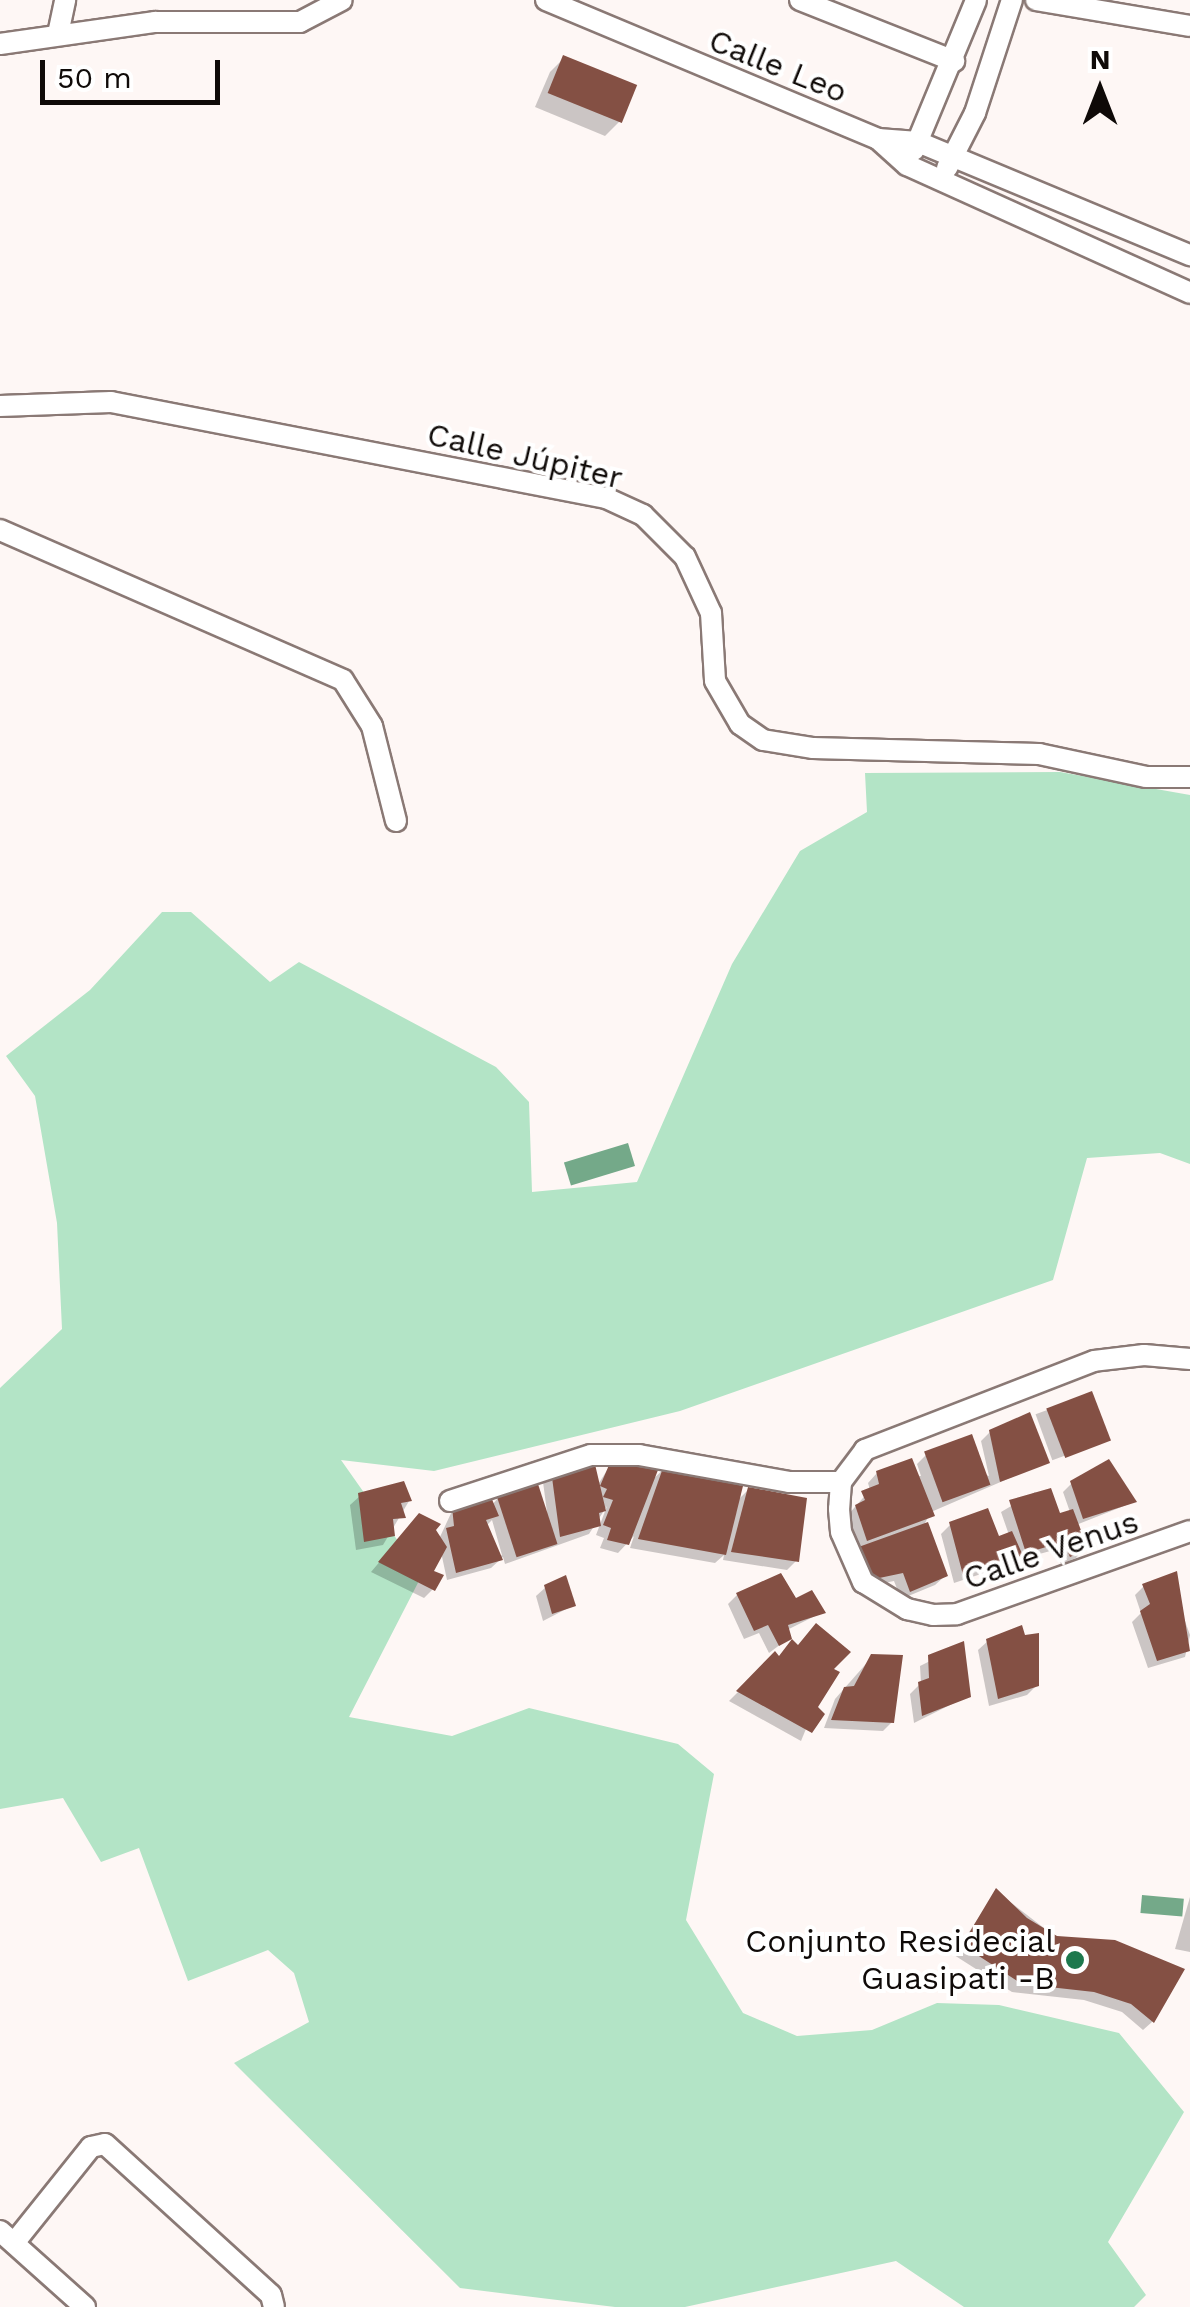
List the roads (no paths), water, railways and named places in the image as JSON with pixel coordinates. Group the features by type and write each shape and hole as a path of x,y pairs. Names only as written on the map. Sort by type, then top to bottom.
{"street":[{"path":"58,34 65,0"},
{"path":"0,44 155,22 300,22 318,7 342,0"},
{"name":"Calle Leo","path":"546,0 878,139 918,142 1190,256"},
{"path":"800,0 954,61"},
{"path":"976,0 936,106 907,165 1190,293"},
{"path":"942,178 976,112 1012,0"},
{"path":"1036,0 1190,26"},
{"path":"968,23 989,20 1004,33"},
{"path":"936,106 950,115 976,112"},
{"name":"Calle Leo","path":"878,139 907,165"},
{"name":"Calle Júpiter","path":"0,406 111,402 606,498 642,515 685,557 712,613 714,681 740,724 763,740 813,748 1039,754 1146,777 1190,777"},
{"path":"0,530 343,680 372,726 396,822"},
{"path":"450,1501 590,1455 640,1454 789,1482 841,1482 864,1450 1094,1362 1144,1355 1190,1360"},
{"name":"Calle Venus","path":"841,1482 841,1532 863,1582 906,1609 932,1615 958,1614 1190,1531"},
{"path":"85,2307 7,2237 91,2147 105,2144 271,2295 274,2307"}],"place":[{"name":"Conjunto Residecial Guasipati -B","path":"1075,1960"}]}
